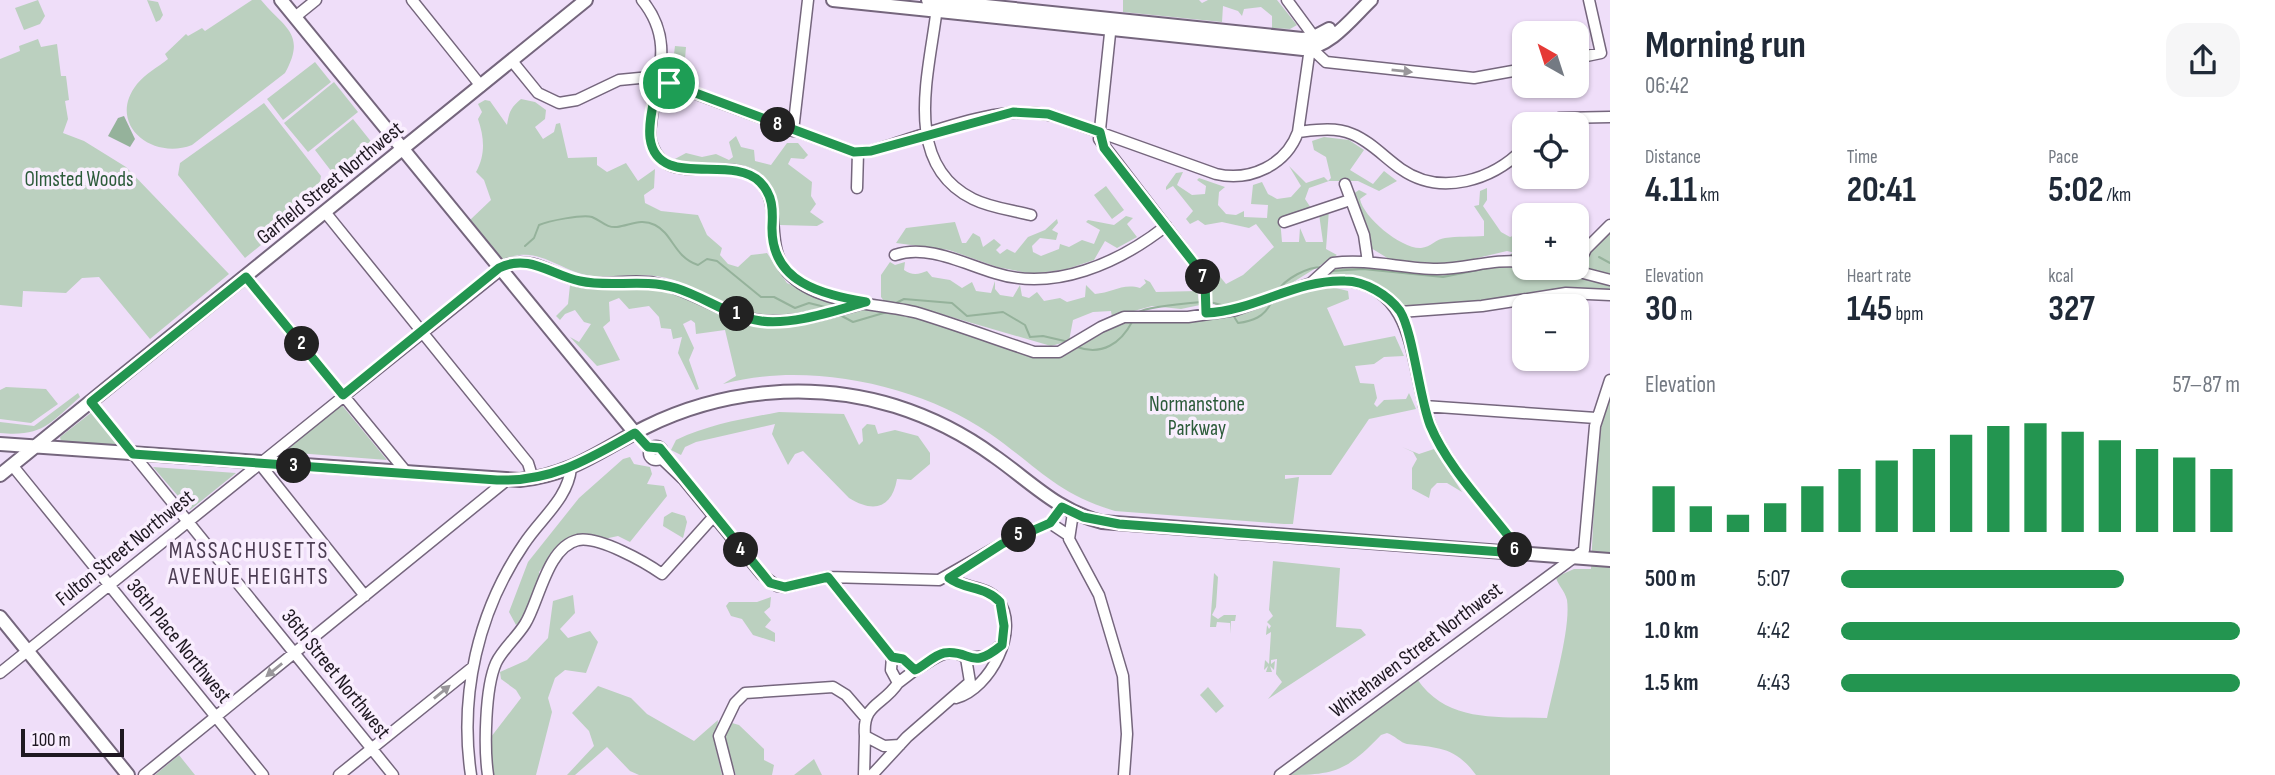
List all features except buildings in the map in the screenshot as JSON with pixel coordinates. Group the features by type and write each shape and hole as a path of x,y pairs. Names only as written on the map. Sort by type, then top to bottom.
{"main road":[{"path":"281,0 635,433"},
{"name":"Garfield Street Northwest","path":"0,475 586,0"},
{"path":"833,0 934,4 1241,38 1312,43 1332,36 1370,0"},
{"path":"1312,43 1360,0"},
{"path":"0,444 507,480 533,478 571,468 635,433 697,406 747,395 803,392 850,396 897,407 960,434 1068,510 1123,524 1610,559"},
{"path":"0,451 12,466"},
{"path":"0,617 128,775"}],"street":[{"path":"295,17 316,0"},
{"path":"412,0 481,86"},
{"path":"642,0 655,18 662,54 650,134 653,147 660,158 678,168 733,169 753,176 769,197 774,245 788,272 813,290 891,307 1034,352 1052,353 1072,345 1108,323 1135,317 1188,317 1206,305 1231,311 1311,283 1345,281 1364,285 1383,296 1401,312 1424,406 1440,444 1510,538 1516,553"},
{"path":"793,131 808,0"},
{"path":"512,61 540,95 559,103 577,100 619,79 658,79 838,148 858,152 998,114 1023,111 1048,114 1216,174 1238,177 1258,173 1273,164 1292,146 1298,132 1312,43 1311,31 1287,0"},
{"path":"1589,0 1601,53 1589,56"},
{"path":"934,4 924,136 936,166 959,191 981,202 1031,215"},
{"path":"1111,24 1100,132 1104,148 1202,276 1206,305"},
{"path":"1312,43 1326,62 1471,78 1512,71"},
{"path":"1589,117 1610,117"},
{"path":"1298,132 1332,130 1353,134 1405,172 1441,183 1458,183 1486,175 1512,157"},
{"path":"857,188 858,152"},
{"path":"1345,184 1365,240 1368,262"},
{"path":"1284,222 1350,200"},
{"path":"325,212 528,463 533,478"},
{"path":"1589,245 1610,225"},
{"path":"895,255 904,252 948,257 999,275 1035,281 1091,268 1137,247 1166,226"},
{"path":"1311,283 1324,269 1348,261 1436,269 1512,261"},
{"path":"499,268 523,262 581,282 657,284 758,320 775,321 866,302"},
{"name":"Fulton Street Northwest","path":"0,673 499,268"},
{"path":"1589,272 1610,280"},
{"path":"246,277 407,473"},
{"path":"1401,312 1482,306 1566,293 1610,295"},
{"path":"1575,557 1586,546 1596,418 1610,380"},
{"name":"36th Street Northwest","path":"91,402 393,775"},
{"path":"1424,406 1596,418"},
{"path":"635,433 648,447 658,447 761,574 777,586 794,586 828,577 928,581 949,578 1002,544 1050,523 1068,510"},
{"path":"260,463 365,596"},
{"name":"36th Place Northwest","path":"12,466 263,775"},
{"path":"471,775 467,722 473,667 485,622 501,584 524,544 566,490 571,468"},
{"path":"144,775 507,480"},
{"path":"1068,510 1068,535 1099,594 1118,654 1126,710 1124,775"},
{"path":"488,775 485,729 496,662 528,620 548,570 564,548 580,540 592,541 625,553 662,573 714,516"},
{"path":"1050,523 1068,535"},
{"name":"Whitehaven Street Northwest","path":"1280,775 1575,557"},
{"path":"828,577 892,657 903,659 915,670"},
{"path":"949,578 957,584 989,593 1000,602 1004,626 996,664 981,685 970,694 956,698"},
{"path":"865,717 898,683 939,654 953,653 966,658 987,656 1002,645"},
{"path":"892,657 891,670 898,683"},
{"path":"872,775 900,745 956,698 970,682 966,658"},
{"path":"340,775 473,667"},
{"path":"729,775 719,736 736,703 745,693 833,687 846,695 865,717 864,775"},
{"path":"865,736 884,746 900,745"}],"green space":[{"path":"38,0 45,16 40,24 24,30 15,8"},
{"path":"147,0 158,2 163,15 160,20 156,22"},
{"path":"252,0 261,0 290,32 294,49 285,73 192,145 177,149 148,143 130,125 127,112 129,98 137,84 168,59 165,54 186,34 188,36 202,28 205,31"},
{"path":"1123,0 1199,0 1202,3 1208,0 1277,0 1297,25 1290,29 1272,28 1272,16 1261,7 1244,9 1242,16 1238,11 1223,6 1222,22 1123,12"},
{"name":"Olmsted Woods","path":"38,39 41,47 57,44 61,76 66,76 69,100 65,101 68,119 63,133 84,141 126,167 229,274 150,339 99,277 82,278 66,293 23,291 22,307 0,305 0,59 20,51 19,46"},
{"path":"675,46 686,47 684,71 672,70"},
{"path":"315,62 331,82 283,120 267,99"},
{"path":"334,82 358,112 308,152 284,123"},
{"name":"Normanstone Parkway","path":"521,99 535,102 546,110 545,119 535,127 543,139 554,132 556,124 560,123 568,158 597,157 597,165 607,172 626,163 638,181 655,169 654,188 644,195 645,203 661,211 698,215 707,235 722,248 720,255 728,264 738,267 751,255 767,253 787,283 809,293 830,297 852,310 892,309 1046,358 1067,350 1116,321 1127,318 1211,316 1301,290 1332,288 1348,291 1349,299 1327,308 1344,346 1395,336 1404,356 1384,357 1374,364 1355,366 1360,383 1374,384 1377,398 1374,404 1377,407 1384,400 1406,399 1409,393 1416,409 1369,419 1331,475 1285,475 1285,479 1299,477 1293,524 1284,524 1115,511 1094,504 1061,487 1006,445 961,416 929,401 860,381 789,375 755,377 723,384 736,376 725,330 696,334 695,323 691,320 683,324 694,348 689,360 699,389 696,390 678,353 682,337 673,339 671,329 661,328 659,317 649,306 629,309 619,298 609,302 610,321 603,327 620,360 597,366 570,337 579,342 591,324 584,322 575,310 565,314 560,320 556,316 568,304 570,285 632,286 665,291 728,319 732,308 664,277 593,276 527,255 502,260 470,220 491,200 484,180 476,172 483,146 478,119 482,112 478,104 485,100 490,101 507,125 514,105"},
{"path":"264,103 321,176 317,199 245,258 178,175 180,163"},
{"path":"353,119 377,149 338,180 315,150"},
{"path":"736,136 741,147 754,150 755,161 771,165 787,143 798,143 808,155 804,159 791,158 788,164 812,182 811,196 816,204 810,212 824,222 817,226 780,225 771,187 761,174 749,167 737,164 685,165 673,160 686,153 702,157 716,154 729,160 733,157 729,142"},
{"path":"1324,137 1349,140 1364,150 1350,170 1373,184 1384,171 1397,181 1379,191 1358,181 1329,181 1309,188 1305,199 1311,208 1280,219 1282,242 1299,242 1300,228 1306,242 1323,242 1319,214 1329,210 1326,249 1337,255 1282,289 1233,308 1219,309 1209,297 1206,273 1213,268 1226,284 1243,275 1274,247 1256,224 1249,228 1222,222 1205,225 1198,220 1190,224 1186,219 1193,211 1173,186 1166,190 1166,187 1176,173 1183,172 1177,185 1192,195 1205,194 1206,186 1197,180 1199,178 1225,187 1219,192 1218,205 1226,214 1236,215 1244,211 1244,217 1267,218 1268,205 1251,204 1253,185 1262,182 1268,194 1277,199 1291,197 1301,186 1289,166 1306,183 1324,177 1328,181 1331,178 1326,157 1314,150 1312,141"},
{"path":"1106,186 1124,210 1112,219 1094,195"},
{"path":"1487,188 1487,200 1483,206 1501,232 1512,236 1512,252 1507,251 1448,265 1389,259 1371,248 1353,194 1359,190 1367,194 1360,199 1363,206 1384,231 1403,243 1421,248 1445,238 1484,236 1484,221 1474,206 1479,205 1480,191"},
{"path":"1126,216 1133,218 1127,224 1137,237 1117,248 1105,241 1094,260 1067,269 1033,274 997,267 949,250 896,243 906,228 955,222 962,243 966,243 973,233 980,237 983,247 994,239 1001,245 996,250 1000,254 1007,249 1015,253 1028,237 1045,230 1057,219 1058,223 1052,230 1058,233 1056,240 1040,238 1032,246 1033,252 1041,256 1059,249 1060,244 1069,247 1082,240 1094,244 1100,230 1086,222 1088,220 1114,225"},
{"path":"1610,224 1610,277 1589,270 1589,244"},
{"path":"890,262 895,265 905,262 904,270 907,272 916,274 927,271 932,277 950,280 962,288 972,282 976,291 991,293 995,281 995,289 1000,295 1013,297 1020,285 1022,296 1029,298 1037,292 1044,301 1060,298 1067,302 1085,297 1086,285 1095,294 1122,287 1140,288 1146,283 1144,279 1150,282 1156,292 1197,291 1200,305 1181,309 1152,306 1112,317 1111,311 1093,312 1073,320 1069,341 1051,346 917,307 884,301 881,297 881,275"},
{"path":"1496,262 1512,264 1512,280 1589,280 1589,276 1610,282 1610,291 1512,294 1512,299 1400,308 1390,297 1372,286 1322,276 1330,268 1341,265 1436,271"},
{"path":"6,387 46,389 58,404 31,423 0,419 0,390"},
{"path":"1610,391 1610,775 1476,775 1461,758 1445,750 1405,743 1387,733 1341,768 1320,774 1291,775 1417,679 1429,694 1459,711 1493,717 1547,718 1568,612 1566,597 1556,577 1574,569 1591,569 1597,438"},
{"path":"78,393 80,397 45,426 26,433 0,433 0,422 34,426"},
{"path":"341,404 387,460 284,452"},
{"path":"92,412 118,442 117,445 61,442 60,437"},
{"path":"779,412 844,414 859,445 863,441 862,429 867,424 875,425 878,434 895,430 918,436 930,453 930,464 911,480 897,479 895,489 886,502 867,506 849,498 803,451 795,454 788,465 772,434 775,424 696,442 685,447 681,455 671,450 676,440 701,430"},
{"path":"1402,447 1419,454 1434,449 1462,492 1447,483 1437,483 1431,489 1429,498 1412,489 1412,468 1417,459 1413,452"},
{"path":"630,457 634,464 650,467 652,474 647,484 664,486 667,496 630,542 618,536 604,539 580,534 560,545 539,572 540,578 524,618 516,625 509,612 528,562 579,498 623,459"},
{"path":"153,467 236,473 190,510"},
{"path":"672,512 685,516 687,522 683,538 663,526 664,517"},
{"path":"1273,561 1340,568 1336,627 1361,629 1366,635 1268,699 1282,682 1276,674 1277,659 1271,660 1271,664 1275,661 1274,670 1270,666 1272,672 1266,672 1268,666 1264,670 1265,660 1269,664 1271,632 1266,635 1267,625 1269,629 1271,626 1267,622 1273,616 1269,610"},
{"path":"1214,573 1218,577 1216,607 1212,615 1218,619 1224,615 1236,615 1235,621 1231,621 1230,634 1230,623 1217,622 1216,627 1210,627"},
{"path":"573,595 575,613 560,629 568,638 590,631 598,642 586,673 565,670 555,678 548,698 552,712 536,775 492,775 491,737 521,698 516,690 501,679 500,672 527,660 548,638 553,601"},
{"path":"771,597 770,607 764,612 771,620 765,627 775,633 775,642 753,635 742,619 731,616 726,606 729,602 757,602"},
{"path":"598,686 631,698 647,714 694,741 718,720 715,745 722,775 639,775 630,771 607,747 575,775 567,775 594,746 589,731 572,713"},
{"path":"1208,687 1224,706 1216,713 1200,695"},
{"path":"732,723 739,725 764,749 764,760 774,765 772,775 736,775 726,742 726,735"},
{"path":"179,755 195,775 155,775"},
{"path":"814,759 822,775 794,775"}],"shaded area":[{"path":"124,116 135,139 130,147 108,136 118,118"}],"waterway":[{"path":"525,246 534,238 539,225 566,218 592,217 613,227 650,223 661,229 684,257 698,265 707,259 717,261 761,297 774,297 795,308 809,303 829,308"},
{"path":"1599,257 1610,263"},
{"path":"1331,271 1363,269 1443,277 1498,266"},
{"path":"1277,292 1297,274 1322,267"},
{"path":"896,303 904,299 952,303 967,316 1003,312 1025,325 1030,337 1043,336 1069,342"},
{"path":"1139,312 1201,302"},
{"path":"1210,302 1225,306"},
{"path":"1233,315 1238,323 1258,318 1271,303"},
{"path":"840,315 853,322 887,312"},
{"path":"1077,347 1095,350 1110,346 1132,322"}],"district":[{"name":"MASSACHUSETTS AVENUE HEIGHTS","path":"249,564"}],"route":[{"path":"658,79 669,83 854,152 871,151 1003,113 1023,111 1048,114 1100,132 1104,148 1197,267 1205,283 1206,313 1236,310 1311,283 1345,281 1370,287 1401,312 1423,402 1434,433 1513,542 1516,553 1119,524 1083,517 1062,507 1050,523 1002,544 949,578 957,584 989,593 1000,602 1004,626 1002,645 987,656 978,658 966,658 953,653 939,654 915,670 903,659 892,657 828,577 785,587 770,583 682,479 681,473 660,448 648,447 635,433 592,459 571,468 533,478 497,480 133,454 91,402 246,277 343,395 499,268 515,262 535,264 581,282 637,281 668,286 700,297 733,313 761,321 799,318 866,302 813,290 800,284 788,272 779,260 774,245 773,213 769,197 753,176 733,169 678,168 660,158 653,147 650,130 658,79"}]}
